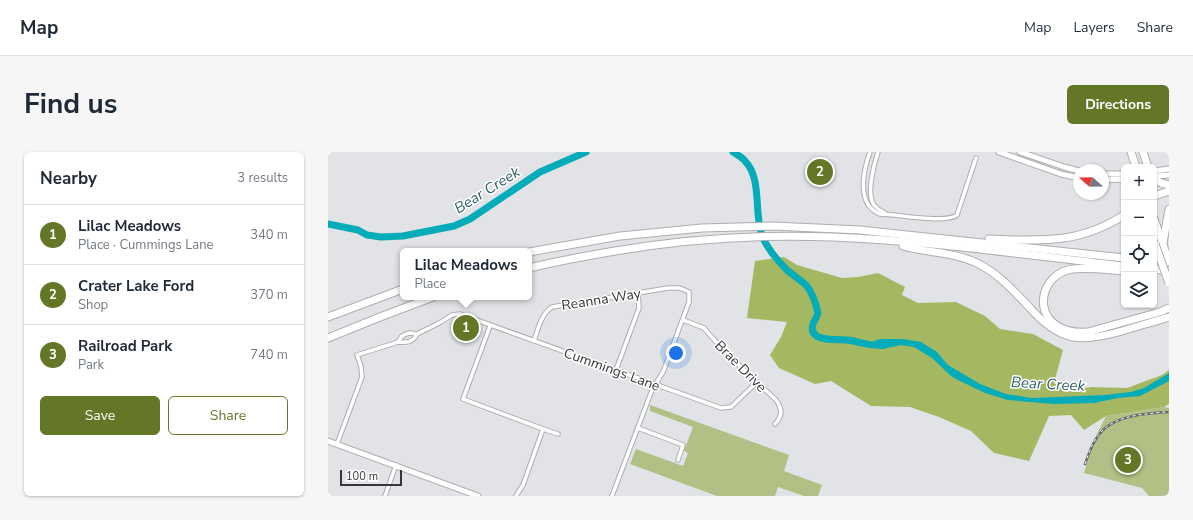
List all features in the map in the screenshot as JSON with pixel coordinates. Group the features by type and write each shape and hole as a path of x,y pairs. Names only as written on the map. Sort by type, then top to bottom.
{"highway":[{"path":"1131,152 1135,164"},
{"path":"1157,180 1161,183 1169,184"},
{"path":"1157,195 1169,191"},
{"path":"1169,209 1159,245 1169,262"},
{"path":"976,242 984,239 1032,240 1070,238 1101,228 1121,217"},
{"path":"532,251 620,236 695,229 746,226 786,226 860,230 1121,258"},
{"path":"1157,233 1169,283"},
{"path":"532,267 595,254 668,243 748,237 788,236 890,241 1121,266"},
{"path":"890,241 977,263 1002,280 1043,322 1057,332 1070,337 1086,339 1100,337 1169,317"},
{"path":"1157,261 1169,262"},
{"path":"1121,271 1078,268 1069,269 1058,274 1049,282 1044,294 1044,306 1049,319 1067,331 1077,333 1088,332 1160,312 1169,308"},
{"path":"1157,269 1169,271"},
{"path":"328,317 400,290"},
{"path":"328,338 380,316 425,300"}],"main road":[{"path":"999,152 1061,174 1073,177"},
{"path":"1020,152 1073,169"},
{"path":"1157,171 1169,169"},
{"path":"1109,174 1121,174"},
{"path":"1157,176 1169,174"},
{"path":"1109,180 1121,179"},
{"path":"328,440 396,465 465,494 478,496"}],"street":[{"path":"870,152 864,189 865,200 872,210 880,214 937,219 955,217 959,212 976,158"},
{"path":"878,152 872,180 871,197 874,206 886,214"},
{"name":"Reanna Way","path":"534,341 542,318 552,307 672,288 680,288 689,292 690,300 683,320"},
{"path":"616,370 639,308 638,293"},
{"name":"Cummings Lane","path":"417,334 452,315 460,314 655,385 724,408 729,408 735,404 757,382"},
{"path":"612,496 655,385 663,372 683,320"},
{"name":"Brae Drive","path":"683,320 704,328 724,351 779,404 781,416 775,424"},
{"path":"490,326 463,399 558,434"},
{"path":"337,444 362,377 362,366 357,355 398,342 410,342 415,339 417,334 410,332 402,336 398,342"},
{"path":"638,428 683,445 678,460"},
{"path":"516,496 523,485 543,429"},
{"path":"385,496 396,465"}],"green space":[{"path":"784,257 797,265 842,278 858,277 878,273 905,287 902,295 918,303 956,302 985,316 1000,329 1033,334 1063,350 1054,383 1066,392 1091,387 1127,388 1162,375 1169,370 1169,404 1164,407 1106,416 1084,430 1071,415 1049,416 1029,461 994,453 971,431 939,417 910,407 871,406 831,381 815,384 779,368 770,355 781,337 787,322 747,318 755,261"},
{"path":"650,405 789,455 784,471 822,485 818,496 804,496 778,487 775,496 717,496 630,464 636,449 683,466 688,453 684,451 693,427 650,411"},
{"path":"1164,407 1169,408 1169,496 1149,496 1142,488 1084,473 1092,444 1106,416"}],"water":[{"path":"903,339 921,342 937,352 948,365 980,384 1006,394 1032,398 1105,395 1131,392 1144,388 1169,373 1169,381 1140,396 1118,398 1094,403 1054,404 1008,400 985,393 956,379 932,358 914,347 901,345 882,349 876,348 874,343 876,340"}],"waterway":[{"name":"Bear Creek","path":"328,224 358,230 367,235 381,237 403,236 454,226 470,219 540,172 586,152"},
{"name":"Bear Creek","path":"733,152 741,157 751,169 756,187 758,219 765,242 780,263 806,285 812,295 818,313 812,330 815,334 824,339 848,340 865,344 885,345"}],"railway":[{"path":"1085,464 1097,436 1109,425 1138,415 1169,412"}],"place":[{"name":"Crater Lake Ford","path":"820,172"},
{"name":"Lilac Meadows","path":"466,328"},
{"name":"Railroad Park","path":"1128,460"}]}
